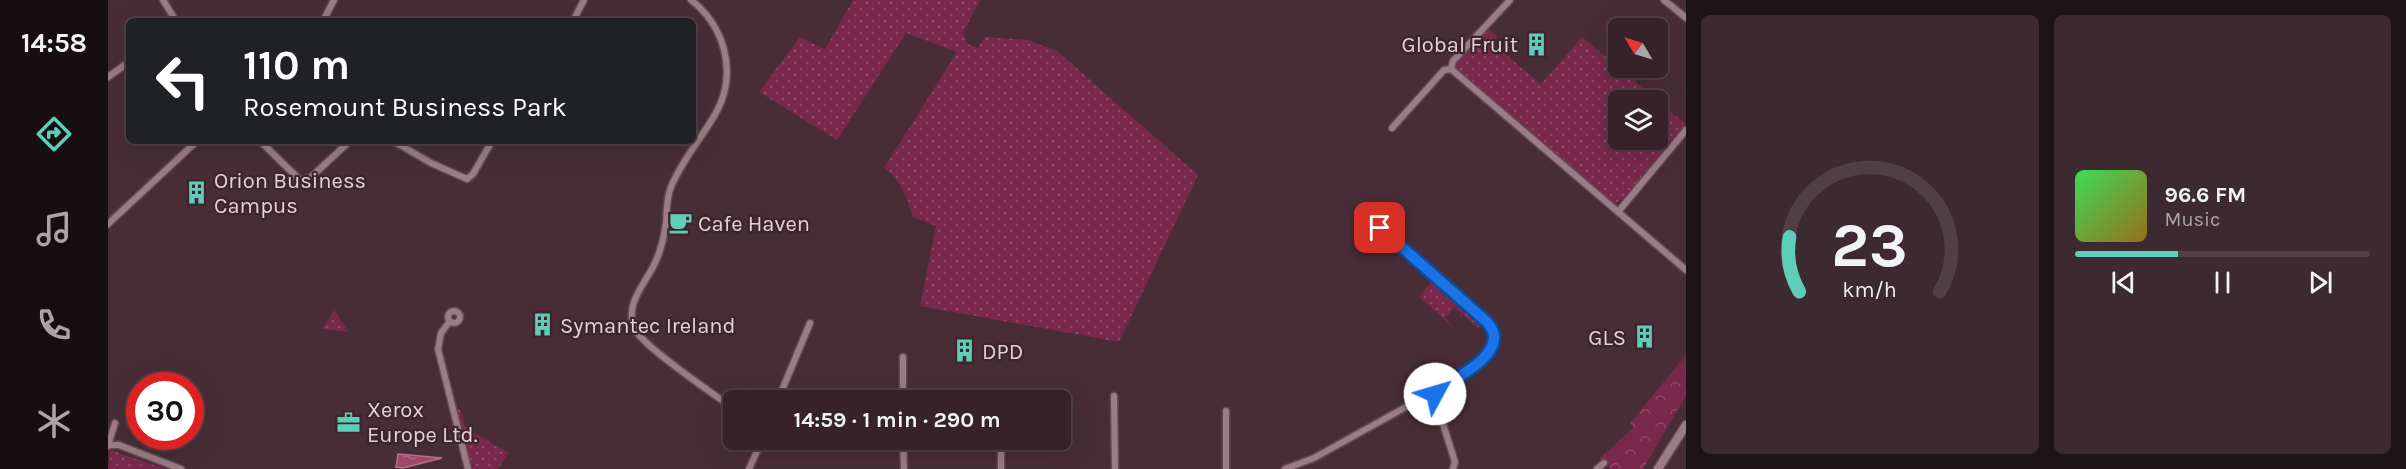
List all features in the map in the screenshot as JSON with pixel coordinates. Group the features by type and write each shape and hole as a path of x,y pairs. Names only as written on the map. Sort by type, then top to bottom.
{"street":[{"path":"163,0 174,18"},
{"path":"325,18 334,0"},
{"path":"575,18 584,0"},
{"path":"691,0 709,18 722,42 726,55 726,84 717,111 673,182 667,198 666,224 660,248 654,266 634,299 632,319 635,329 648,344 723,401"},
{"path":"1451,69 1453,61 1510,0"},
{"path":"1664,0 1686,18"},
{"path":"108,77 126,64"},
{"path":"1392,128 1444,70 1451,69 1686,270"},
{"path":"1618,212 1686,130"},
{"path":"108,225 194,144"},
{"path":"263,144 300,180 310,178 347,144"},
{"path":"398,144 431,163 467,179 473,174 490,144"},
{"path":"1285,469 1314,458 1433,392 1482,360 1492,348 1494,332 1487,322 1380,228"},
{"path":"450,321 441,333 438,349 468,469"},
{"path":"782,390 810,323"},
{"path":"903,357 903,390"},
{"path":"1433,392 1439,404 1455,462 1453,469"},
{"path":"1114,396 1115,469"},
{"path":"1226,411 1226,469"},
{"path":"115,423 109,446 119,445 181,469"},
{"path":"1658,469 1686,425"},
{"path":"749,469 758,450"},
{"path":"903,450 904,469"},
{"path":"1000,450 1001,469"},
{"path":"1598,469 1604,463"}],"green space":[{"path":"853,0 980,0 963,33 968,44 978,48 985,37 1027,40 1057,51 1198,175 1119,342 920,306 936,226 913,217 899,183 884,168 957,52 906,33 837,140 759,92 800,37 825,49"},
{"path":"1487,28 1497,36 1493,44 1541,84 1582,37 1608,59 1608,78 1631,78 1645,90 1608,90 1608,150 1665,150 1623,199 1616,203 1609,202 1456,69 1457,61"},
{"path":"1668,109 1685,126 1668,146"},
{"path":"1431,282 1480,326 1478,328 1463,315 1459,318 1461,313 1454,308 1445,318 1454,328 1419,297"},
{"path":"334,310 349,332 322,329"},
{"path":"1686,355 1686,396 1643,469 1611,469 1600,458 1633,428 1630,423"},
{"path":"460,409 465,427 509,453 498,469 472,469 456,410"},
{"path":"110,450 166,469 108,469"}],"water":[{"path":"398,454 442,458 403,468 396,467"}],"place":[{"name":"Global Fruit","path":"1536,44"},
{"name":"Orion Business Campus","path":"196,193"},
{"name":"Cafe Haven","path":"680,223"},
{"name":"Symantec Ireland","path":"542,325"},
{"name":"GLS","path":"1644,337"},
{"name":"DPD","path":"964,351"},
{"name":"Xerox Europe Ltd.","path":"349,422"}],"route":[{"path":"1380,228 1487,322 1494,332 1495,338 1490,352 1482,360 1433,392 1435,394"}]}
